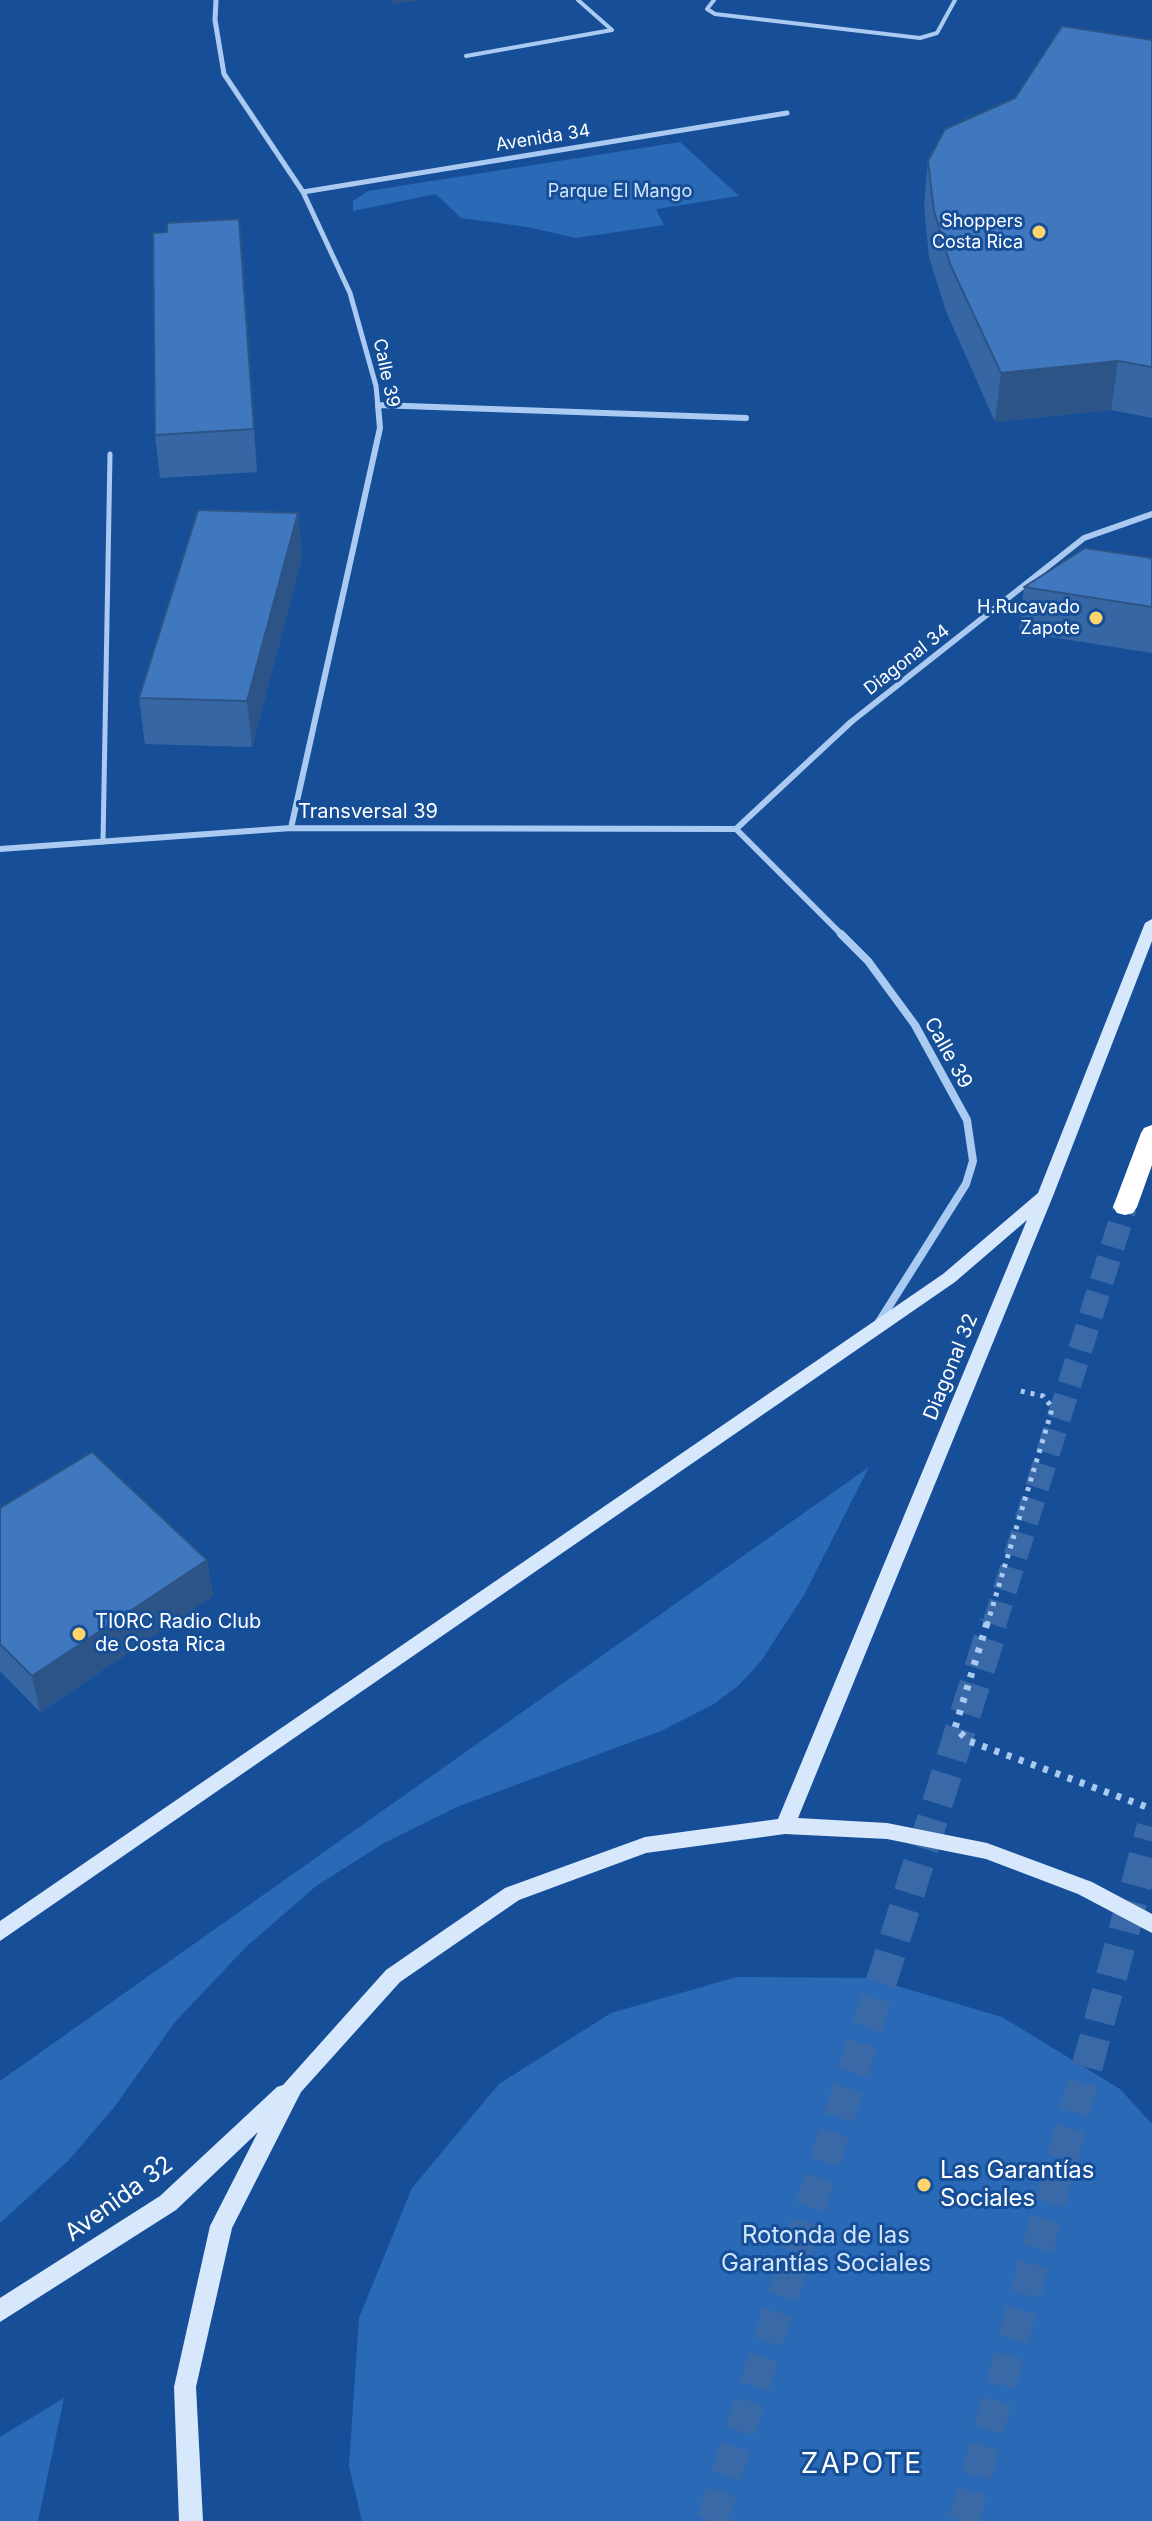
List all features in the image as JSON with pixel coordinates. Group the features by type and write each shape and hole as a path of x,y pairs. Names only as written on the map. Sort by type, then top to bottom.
{"highway":[{"path":"1125,1207 1152,1133"}],"main road":[{"name":"Diagonal 32","path":"785,1826 1045,1196 1152,923"},
{"path":"0,1932 949,1278 1045,1196"},
{"path":"191,2521 185,2387 221,2226 294,2085 393,1976 512,1894 645,1845 785,1826 887,1831 987,1851 1085,1888 1152,1924"},
{"name":"Avenida 32","path":"0,2311 168,2203 294,2085"}],"street":[{"name":"Calle 39","path":"216,0 215,20 224,74 303,192 350,293 376,386 378,405 380,428 291,828"},
{"name":"Avenida 34","path":"303,192 787,113"},
{"path":"378,405 746,418"},
{"name":"Diagonal 34","path":"736,829 851,722 1084,538 1152,514"},
{"name":"Transversal 39","path":"0,849 291,828 736,829"},
{"name":"Calle 39","path":"736,829 868,961 915,1025 967,1120 973,1161 966,1184 873,1330"}],"lane":[{"path":"466,56 612,30 578,0"},
{"path":"714,0 707,9 715,14 920,38 937,33 955,0"},
{"path":"103,842 110,454"}],"path":[{"path":"970,1379 1043,1396 1051,1406 1051,1413 955,1728 969,1741 1152,1809"}],"green space":[{"name":"Parque El Mango","path":"680,142 739,196 656,209 664,225 576,238 528,227 461,218 436,194 353,211 353,201 368,191"},
{"path":"869,1467 804,1595 761,1661 739,1685 714,1704 661,1731 459,1806 384,1843 316,1886 246,1947 175,2022 115,2106 69,2160 0,2223 0,2081"},
{"name":"Rotonda de las Garantías Sociales","path":"737,1977 870,1978 1002,2017 1120,2089 1152,2124 1152,2521 362,2521 349,2466 359,2318 412,2188 499,2084 611,2013"},
{"path":"64,2398 38,2521 0,2521 0,2437"}],"building":[{"name":"Shoppers Costa Rica","path":"1062,26 1152,40 1152,367 1118,361 1001,373 950,264 934,211 928,161 945,129 1015,98"},
{"path":"239,219 254,429 155,435 153,233 167,232 167,223"},
{"path":"198,510 298,513 247,701 139,698"},
{"path":"1085,548 1152,558 1152,607 1024,587"},
{"name":"TI0RC Radio Club de Costa Rica","path":"92,1452 207,1560 32,1676 0,1644 0,1508"}],"tunnel":[{"path":"994,1625 1125,1207"},
{"path":"712,2521 994,1623"},
{"path":"964,2521 1152,1827"}],"place":[{"name":"Shoppers Costa Rica","path":"1039,232"},
{"name":"H.Rucavado Zapote","path":"1096,618"},
{"name":"TI0RC Radio Club de Costa Rica","path":"79,1634"},
{"name":"Las Garantías Sociales","path":"924,2185"}],"district":[{"name":"ZAPOTE","path":"862,2465"}]}
